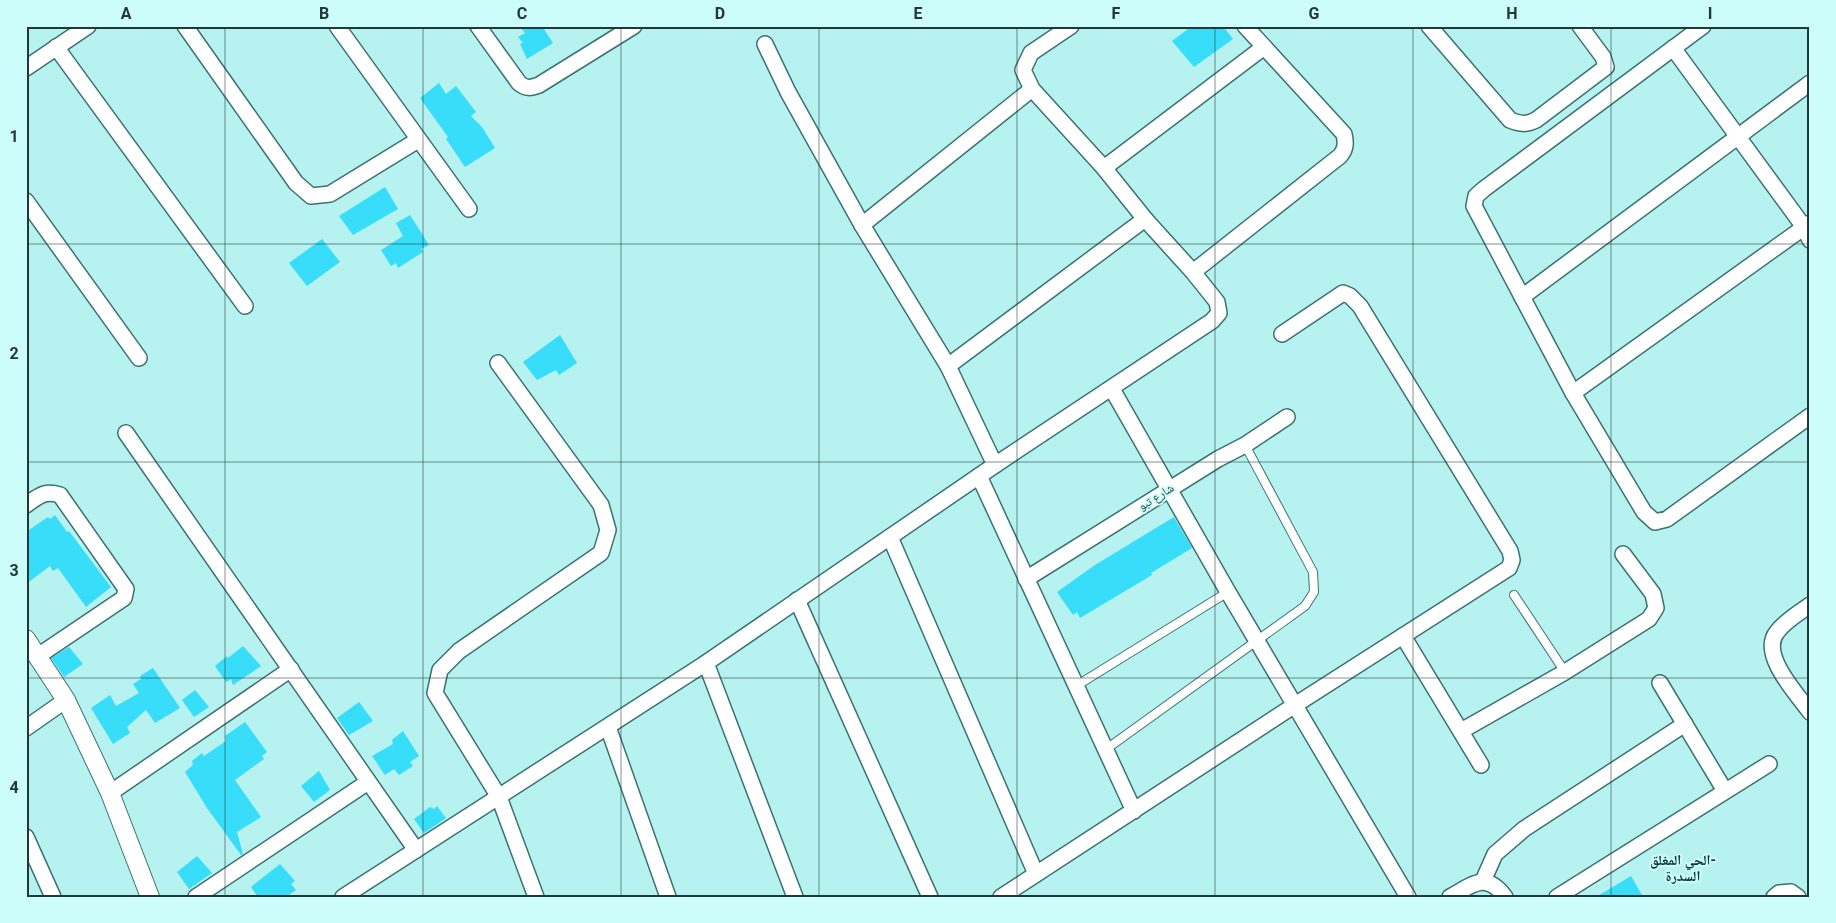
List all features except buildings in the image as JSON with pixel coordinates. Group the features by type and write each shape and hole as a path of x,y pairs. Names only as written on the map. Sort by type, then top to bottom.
{"street":[{"path":"26,68 88,26"},
{"path":"184,26 296,183 311,196 330,194 418,140"},
{"path":"337,26 469,209"},
{"path":"478,26 519,83 524,87 539,85 627,28"},
{"path":"343,897 706,663 995,465 1212,321 1219,313 1217,302 1193,272 1145,219 1104,168 1032,89 1023,70 1031,53 1071,26"},
{"path":"1193,272 1345,151 1346,142 1344,134 1246,26"},
{"path":"1429,26 1510,120 1519,124 1528,124 1606,67 1603,57 1580,26"},
{"path":"1703,26 1476,196 1474,206 1574,393 1644,512 1655,522 1667,519 1810,416"},
{"path":"765,44 788,92 862,225 948,366 995,465"},
{"path":"1104,168 1264,47"},
{"path":"56,48 245,306"},
{"path":"1574,393 1808,230 1673,48"},
{"path":"1522,297 1810,83"},
{"path":"862,225 1032,89"},
{"path":"26,201 140,358"},
{"path":"948,366 1145,219"},
{"path":"1001,897 1295,705 1510,568 1512,560 1510,551 1360,306 1350,296 1343,293 1282,334"},
{"path":"498,363 602,505 608,530 601,553 459,651 440,670 435,693 499,797 536,897"},
{"path":"1112,389 1228,592 1408,897"},
{"name":"شارع تبو","path":"1026,579 1168,489 1245,445 1287,416"},
{"path":"126,433 416,850"},
{"path":"979,476 1134,811"},
{"path":"26,505 38,496 50,492 60,495 126,589 124,598 38,656"},
{"path":"890,537 1036,874"},
{"path":"1460,731 1565,672 1649,619 1656,608 1653,594 1623,554"},
{"path":"798,600 930,897"},
{"path":"1810,605 1776,632 1772,639 1772,648 1779,670 1810,712"},
{"path":"1404,636 1481,765"},
{"path":"26,639 66,700 110,793 150,897"},
{"path":"706,663 795,897"},
{"path":"110,793 291,669"},
{"path":"1660,683 1725,791"},
{"path":"26,728 66,700"},
{"path":"1483,881 1494,854 1524,829 1685,724"},
{"path":"608,727 668,897"},
{"path":"1557,897 1769,764"},
{"path":"196,897 368,782"},
{"path":"26,837 53,897"},
{"path":"1450,897 1472,884 1483,881 1496,886 1505,897"},
{"path":"1774,897 1779,893 1791,892 1798,897"}],"lane":[{"path":"1105,750 1305,606 1314,592 1313,572 1245,445"},
{"path":"1076,686 1228,592"},
{"path":"1514,595 1565,672"}],"district":[{"name":"الحي المغلق- السدرة","path":"1683,868"}]}
